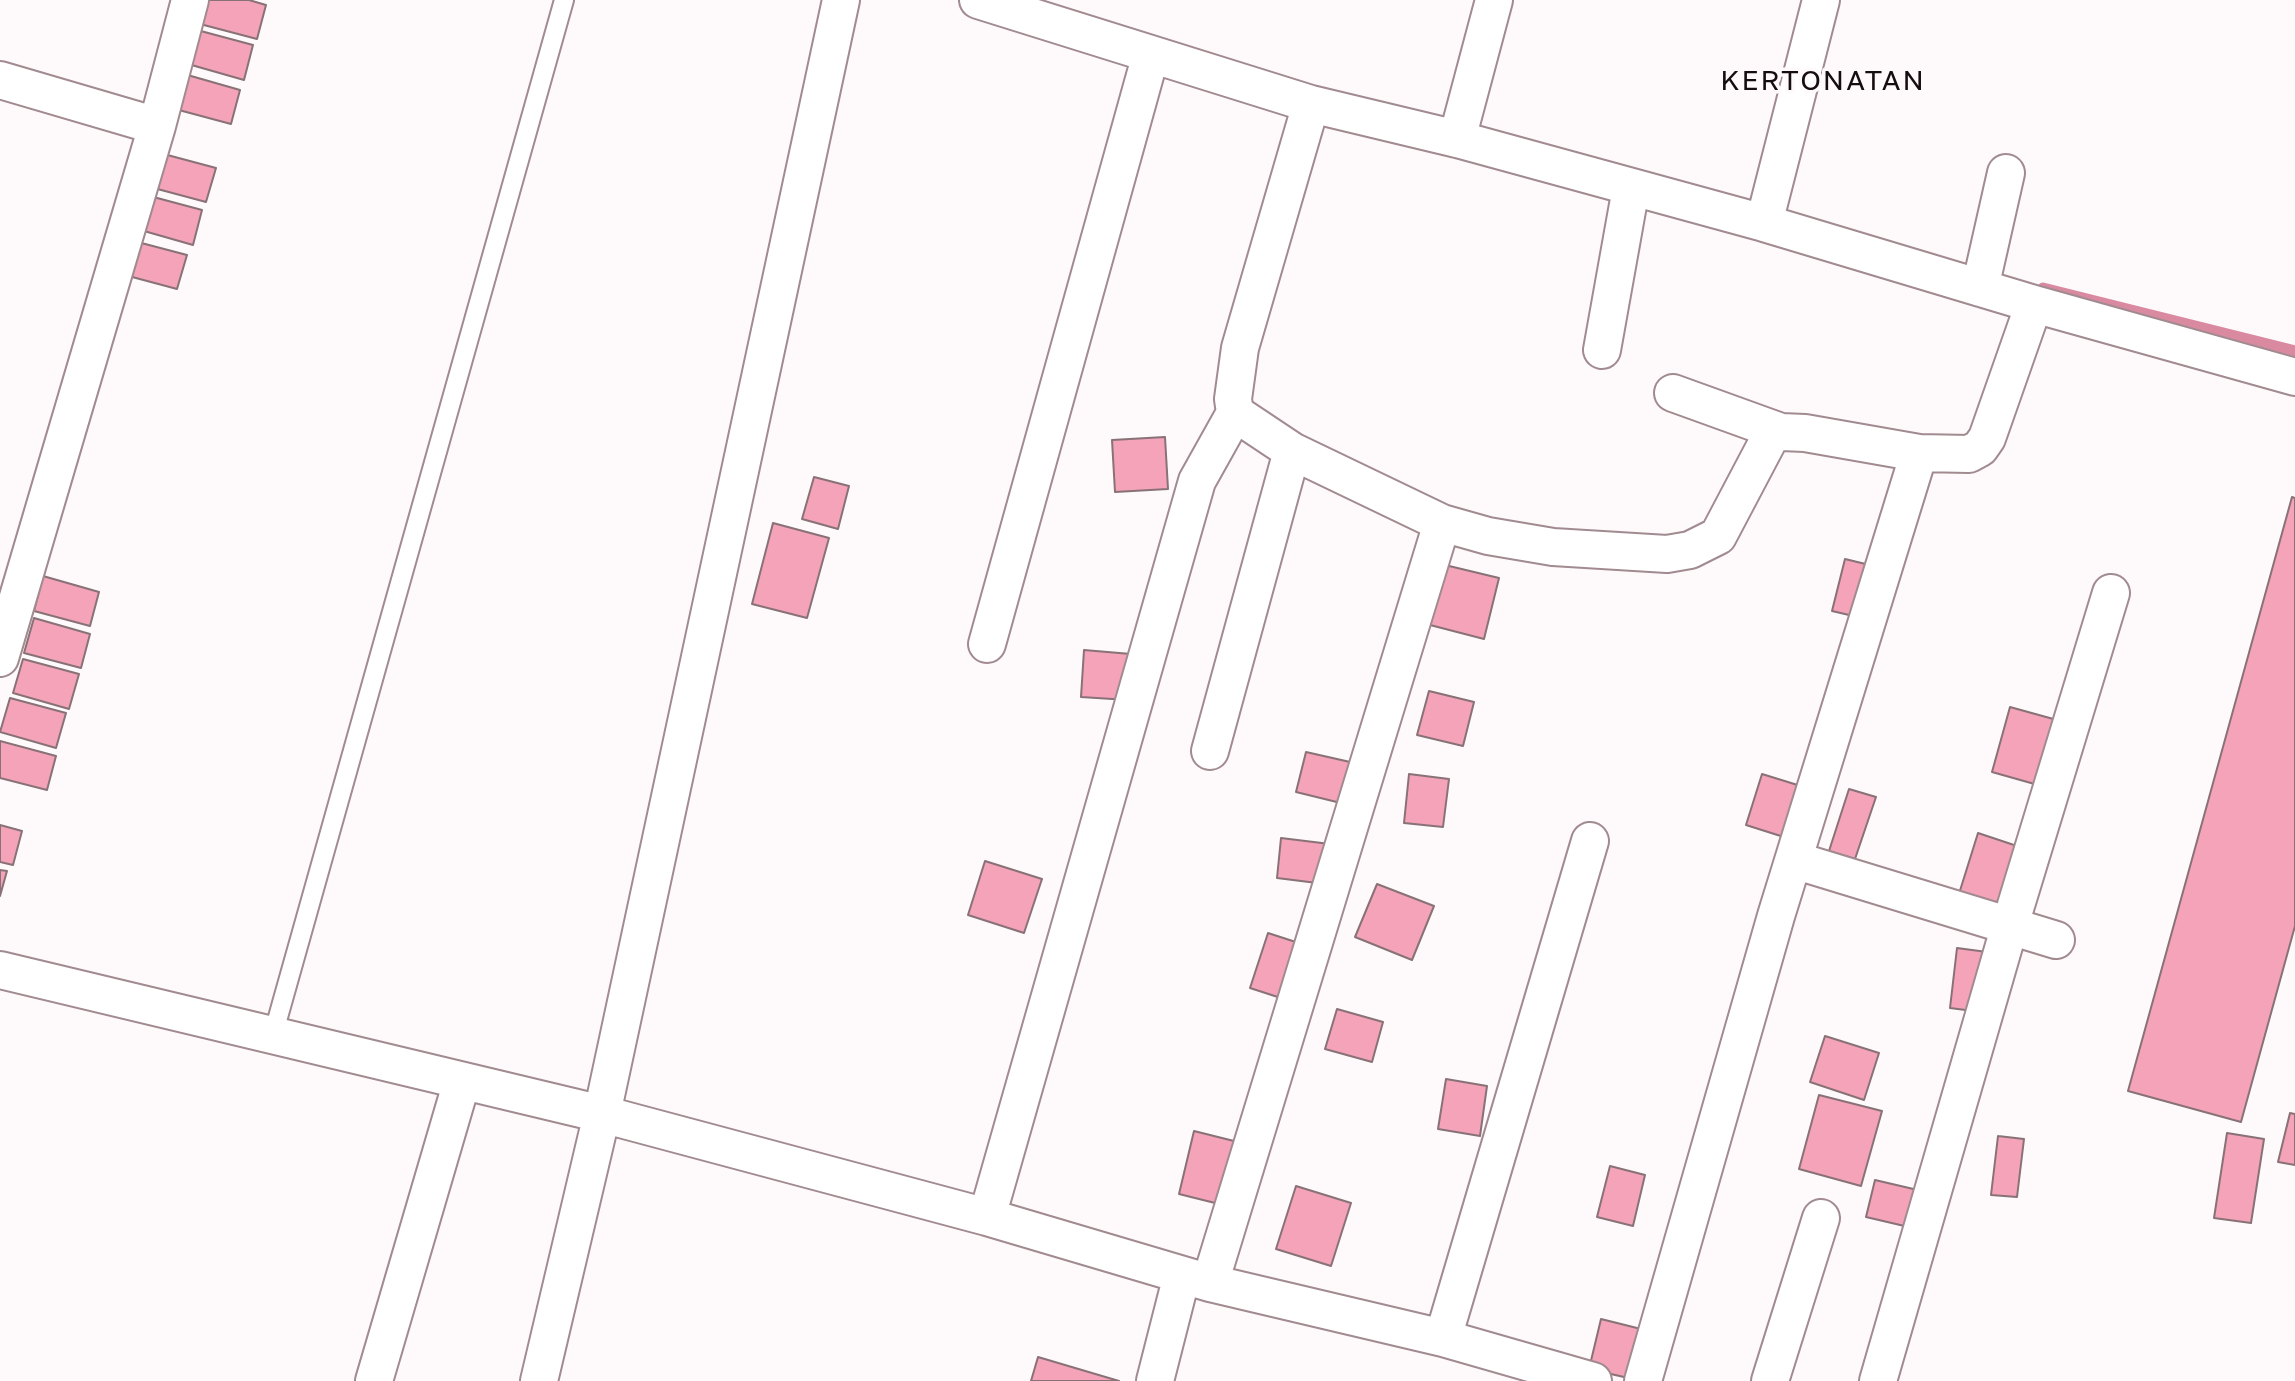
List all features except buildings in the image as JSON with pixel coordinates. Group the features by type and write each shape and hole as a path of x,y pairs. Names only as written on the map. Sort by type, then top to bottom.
{"street":[{"path":"0,658 157,126 190,0"},
{"path":"539,1381 602,1114 841,0"},
{"path":"978,0 1062,12 1151,54 1311,104 1457,139 1631,188 1982,278 2034,304 2295,377"},
{"path":"1457,139 1494,0"},
{"path":"1764,223 1821,0"},
{"path":"987,644 1151,54"},
{"path":"0,80 157,126"},
{"path":"987,1217 1197,481 1235,413 1233,399 1240,348 1311,104"},
{"path":"1982,278 2006,173"},
{"path":"1602,350 1631,188"},
{"path":"1673,393 1781,432 1805,433 1919,453 1969,454 1980,448 1987,438 2034,304"},
{"path":"1235,413 1292,451 1442,523 1488,536 1553,547 1667,554 1690,550 1718,536 1767,443 1772,435 1781,432"},
{"path":"1210,751 1292,451"},
{"path":"1643,1381 1794,860 1919,453"},
{"path":"1155,1381 1196,1279 1442,523"},
{"path":"1878,1381 2010,925 2111,593"},
{"path":"1443,1338 1590,841"},
{"path":"1794,860 2056,940"},
{"path":"0,970 602,1114 987,1217 1196,1279 1443,1338 1593,1381"},
{"path":"374,1381 462,1081"},
{"path":"1770,1381 1821,1218"}],"lane":[{"path":"273,1035 564,0"}],"waterway":[{"path":"2043,288 2295,351"}],"district":[{"name":"KERTONATAN","path":"1823,81"}]}
